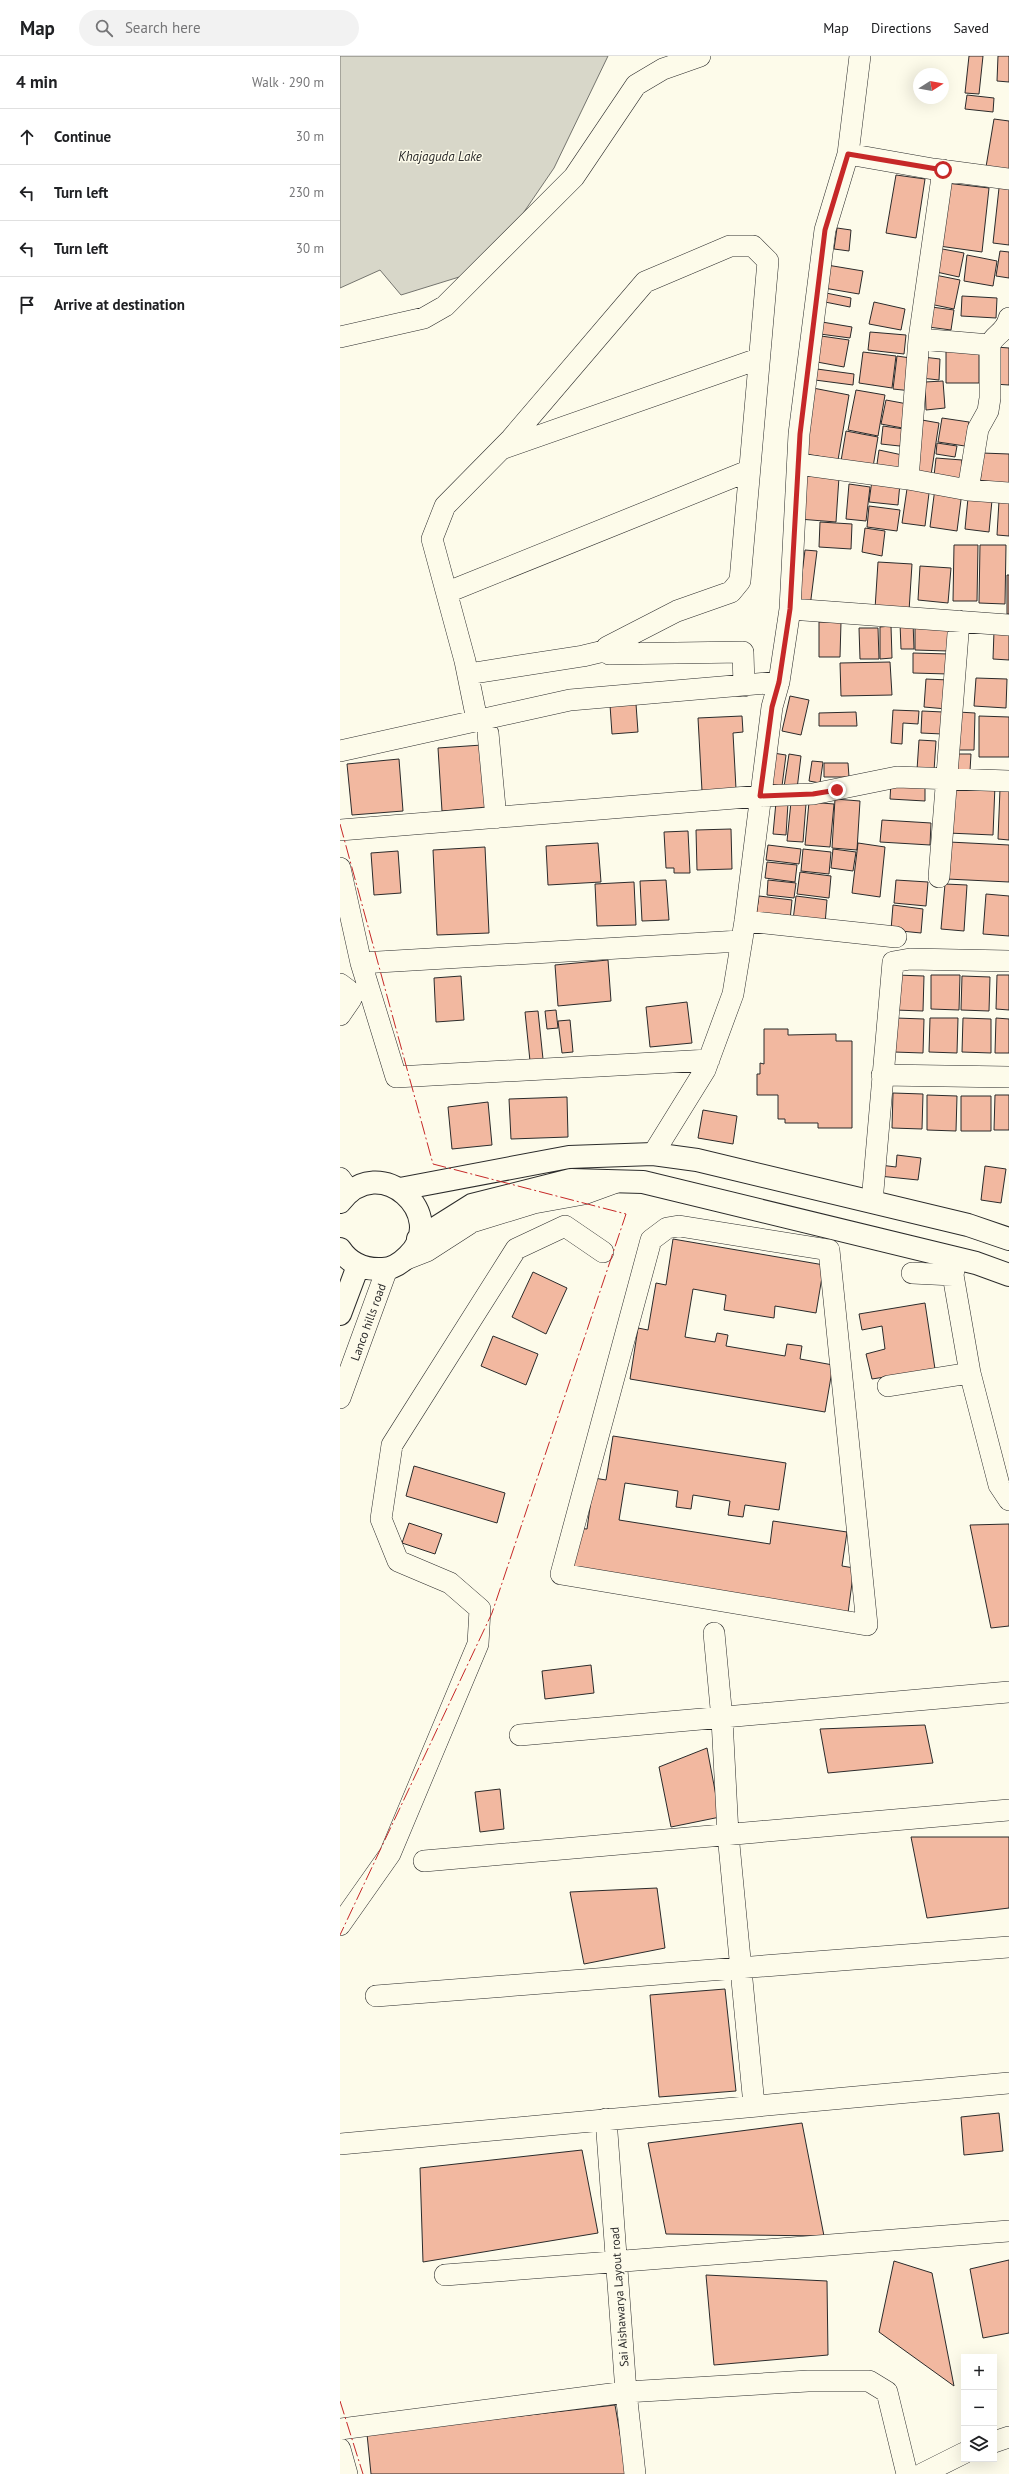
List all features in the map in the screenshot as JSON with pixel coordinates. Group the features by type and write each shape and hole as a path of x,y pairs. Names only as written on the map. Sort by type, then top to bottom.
{"main road":[{"path":"400,1189 569,1157 653,1154 697,1160 968,1225 1009,1239"},
{"path":"418,1239 472,1205 572,1180 643,1182 767,1211 955,1267 976,1262 1009,1275"},
{"path":"340,1250 345,1257 358,1266 372,1270 396,1264 412,1253 418,1239 420,1224 417,1209 410,1198 400,1189 388,1184 374,1182 343,1191"},
{"path":"340,1314 358,1266"}],"street":[{"path":"340,337 424,318 446,306 574,177 636,85 663,70 700,56"},
{"path":"653,1154 705,1070 733,994 740,941 745,921 772,707 779,682 790,609 800,434 825,230 848,154 860,56"},
{"path":"848,154 943,170 1009,179"},
{"path":"908,479 919,340 943,170"},
{"path":"496,818 482,727 448,592 432,539 445,506 502,449 645,282 730,246 753,246 768,261 748,471 740,581 731,592 677,611 607,647 608,650"},
{"path":"968,490 978,429 988,412 990,345 992,341 1004,332 1009,318"},
{"path":"919,340 990,345"},
{"path":"502,449 758,359"},
{"path":"798,464 908,479 968,490 1009,493"},
{"path":"448,592 617,522 748,471"},
{"path":"790,609 1009,625"},
{"path":"939,877 959,621"},
{"path":"468,674 583,656 608,650"},
{"path":"608,650 609,654 743,652 744,686"},
{"path":"340,751 482,727 570,700 779,682"},
{"path":"340,830 760,796 813,794 896,777 948,777 1009,781"},
{"path":"340,868 361,963 396,1078 709,1060"},
{"path":"745,921 896,937"},
{"path":"361,963 740,941"},
{"path":"872,1202 893,962 910,959 1009,961"},
{"path":"340,984 348,990 351,999 340,1015"},
{"path":"882,1074 1009,1077"},
{"path":"396,1264 427,1251 472,1222 534,1203 579,1195 618,1181"},
{"path":"340,1925 390,1854 478,1644 480,1609 450,1583 398,1561 381,1519 392,1445 516,1249 565,1226 579,1195"},
{"path":"739,1236 745,1206"},
{"path":"762,1239 767,1211"},
{"path":"565,1226 603,1252"},
{"path":"679,1226 762,1239 829,1250 867,1625 561,1574 650,1240 666,1228 679,1226"},
{"name":"Lanco hills road","path":"340,1398 396,1264"},
{"path":"912,1273 955,1267 970,1372 999,1485 1009,1500"},
{"path":"888,1386 970,1372"},
{"path":"714,1633 722,1719 728,1834 739,1966 754,2105"},
{"path":"520,1735 722,1719 1009,1692"},
{"path":"424,1861 1009,1810"},
{"path":"376,1996 739,1966 1009,1947"},
{"path":"340,2144 754,2105 1009,2083"},
{"name":"Sai Aishawarya Layout road","path":"606,2119 626,2392 635,2474"},
{"path":"445,2276 1009,2231"},
{"path":"340,2429 626,2392 808,2381 869,2381 887,2392 907,2474"},
{"path":"997,2441 1009,2437"},
{"path":"340,2449 347,2474"},
{"path":"922,2474 961,2454"}],"water":[{"name":"Khajaguda Lake","path":"340,56 608,56 554,168 485,269 401,295 380,270 340,288"}],"building":[{"path":"969,56 983,56 979,94 965,93"},
{"path":"998,56 1009,56 1009,82 997,81"},
{"path":"967,95 994,98 993,112 965,109"},
{"path":"994,119 1009,121 1009,170 986,167"},
{"path":"896,175 925,179 916,238 886,233"},
{"path":"946,183 989,188 982,252 939,246"},
{"path":"999,188 1009,189 1009,245 993,243"},
{"path":"837,228 851,230 849,251 834,249"},
{"path":"937,248 964,253 959,277 932,271"},
{"path":"1000,251 1009,252 1009,278 996,276"},
{"path":"967,255 997,261 993,286 964,281"},
{"path":"827,265 863,271 859,294 824,288"},
{"path":"930,274 960,280 954,309 925,303"},
{"path":"826,293 851,298 850,307 825,302"},
{"path":"962,296 997,298 996,318 961,316"},
{"path":"874,302 905,309 901,330 869,324"},
{"path":"924,306 954,310 951,330 921,326"},
{"path":"822,322 852,327 850,338 820,334"},
{"path":"870,332 906,335 904,354 868,350"},
{"path":"821,336 849,340 844,367 817,362"},
{"path":"996,347 1009,348 1009,385 994,384"},
{"path":"946,349 979,349 979,383 946,383"},
{"path":"863,352 896,356 892,388 859,383"},
{"path":"897,356 917,359 912,391 893,389"},
{"path":"923,357 940,359 939,380 921,378"},
{"path":"817,369 854,374 853,385 815,380"},
{"path":"943,381 945,408 926,410 925,382"},
{"path":"813,388 849,395 838,460 802,453"},
{"path":"856,390 885,395 878,436 848,430"},
{"path":"886,400 913,405 908,429 881,424"},
{"path":"942,418 969,422 965,446 938,442"},
{"path":"922,420 939,423 931,475 914,472"},
{"path":"883,426 911,430 909,447 881,444"},
{"path":"846,431 878,437 873,467 841,461"},
{"path":"937,443 957,446 955,457 936,454"},
{"path":"879,450 907,456 905,475 876,471"},
{"path":"982,453 1009,454 1009,490 980,489"},
{"path":"936,458 962,460 961,479 934,476"},
{"path":"802,474 839,477 836,522 799,519"},
{"path":"872,480 900,483 898,505 869,502"},
{"path":"908,482 930,485 925,526 902,523"},
{"path":"849,484 870,487 866,521 846,519"},
{"path":"935,488 962,492 957,531 930,527"},
{"path":"968,498 992,500 989,532 965,529"},
{"path":"999,501 1009,502 1009,536 997,535"},
{"path":"869,506 900,510 897,531 867,527"},
{"path":"820,522 852,524 851,549 819,547"},
{"path":"865,528 885,531 882,556 862,552"},
{"path":"954,545 978,545 977,601 953,601"},
{"path":"980,545 1006,545 1005,604 979,603"},
{"path":"805,550 817,551 810,607 798,605"},
{"path":"878,562 912,564 909,611 875,609"},
{"path":"920,566 951,568 948,603 918,600"},
{"path":"1007,575 1009,575 1009,614 1007,614"},
{"path":"819,622 841,622 840,657 819,657"},
{"path":"913,622 914,649 901,649 900,623"},
{"path":"915,623 949,623 948,651 915,650"},
{"path":"891,626 892,658 880,659 880,627"},
{"path":"859,628 878,628 879,659 860,659"},
{"path":"994,631 1009,631 1009,660 993,659"},
{"path":"913,653 949,654 948,674 913,673"},
{"path":"890,662 892,695 841,696 840,663"},
{"path":"976,678 1007,679 1006,708 974,706"},
{"path":"926,679 949,680 947,709 924,707"},
{"path":"790,696 809,700 801,735 782,731"},
{"path":"636,704 638,732 612,734 610,705"},
{"path":"893,710 919,711 918,724 903,723 902,744 891,743"},
{"path":"922,711 943,712 942,734 921,733"},
{"path":"856,712 857,726 819,726 819,713"},
{"path":"958,712 975,713 974,750 957,750"},
{"path":"742,716 743,732 733,733 736,789 702,791 698,718"},
{"path":"979,716 1009,717 1009,757 979,757"},
{"path":"919,740 936,741 934,771 917,770"},
{"path":"482,745 487,807 442,811 438,748"},
{"path":"773,753 786,755 782,786 768,784"},
{"path":"789,754 801,756 797,789 784,787"},
{"path":"953,754 971,754 970,771 952,771"},
{"path":"399,759 403,811 352,815 347,764"},
{"path":"812,761 823,762 820,783 809,781"},
{"path":"824,763 848,763 849,777 824,777"},
{"path":"891,782 925,785 925,801 890,799"},
{"path":"950,783 995,785 993,835 948,833"},
{"path":"1000,789 1009,789 1009,840 998,839"},
{"path":"835,799 860,801 857,850 832,848"},
{"path":"776,802 788,803 786,835 773,834"},
{"path":"791,802 806,804 803,842 787,841"},
{"path":"809,802 834,804 830,847 805,845"},
{"path":"882,820 931,823 930,845 880,842"},
{"path":"731,829 732,869 697,870 696,830"},
{"path":"688,831 690,873 674,873 674,868 666,868 664,832"},
{"path":"949,842 1009,845 1009,882 947,879"},
{"path":"598,843 601,882 548,885 546,846"},
{"path":"858,843 885,847 880,897 852,893"},
{"path":"768,845 801,849 799,864 766,860"},
{"path":"485,847 489,933 437,935 433,850"},
{"path":"803,849 831,852 829,874 801,871"},
{"path":"833,849 856,852 853,871 831,868"},
{"path":"398,851 401,893 374,895 371,853"},
{"path":"767,862 797,865 795,882 765,878"},
{"path":"800,872 831,876 829,898 797,894"},
{"path":"666,880 669,920 642,921 640,881"},
{"path":"768,880 796,883 794,898 767,895"},
{"path":"896,880 928,882 926,906 894,903"},
{"path":"634,882 636,925 597,926 595,884"},
{"path":"945,884 967,885 964,931 941,929"},
{"path":"986,894 1009,896 1009,936 983,934"},
{"path":"759,896 792,900 790,920 756,916"},
{"path":"796,896 827,900 825,924 793,920"},
{"path":"893,905 923,909 921,933 891,930"},
{"path":"608,960 611,1001 558,1006 555,965"},
{"path":"896,975 924,976 923,1011 895,1010"},
{"path":"931,975 960,975 959,1010 931,1009"},
{"path":"997,975 1009,975 1009,1010 996,1009"},
{"path":"461,976 464,1020 436,1022 434,978"},
{"path":"962,976 990,977 989,1011 961,1010"},
{"path":"687,1002 692,1043 650,1047 646,1007"},
{"path":"556,1010 558,1028 547,1029 545,1011"},
{"path":"538,1011 543,1059 530,1061 525,1012"},
{"path":"896,1018 924,1019 923,1053 894,1052"},
{"path":"930,1018 958,1018 957,1053 929,1052"},
{"path":"963,1018 991,1019 991,1053 962,1052"},
{"path":"996,1018 1009,1019 1009,1053 995,1053"},
{"path":"570,1020 573,1052 562,1053 558,1021"},
{"path":"764,1029 788,1029 788,1035 836,1034 836,1041 852,1041 852,1128 818,1128 818,1123 785,1123 785,1119 778,1119 778,1095 757,1095 757,1074 760,1074 760,1063 764,1064"},
{"path":"893,1093 923,1094 922,1129 892,1128"},
{"path":"927,1095 957,1096 956,1131 927,1130"},
{"path":"995,1095 1009,1095 1009,1130 994,1130"},
{"path":"961,1096 991,1096 991,1131 961,1131"},
{"path":"567,1097 568,1137 511,1139 509,1099"},
{"path":"488,1102 492,1145 452,1149 448,1107"},
{"path":"703,1110 737,1116 733,1144 698,1138"},
{"path":"897,1155 921,1158 918,1180 879,1176 880,1165 896,1167"},
{"path":"985,1166 1006,1169 1001,1203 981,1200"},
{"path":"673,1239 824,1265 816,1313 775,1306 774,1318 724,1310 726,1295 693,1289 685,1337 715,1342 717,1333 728,1335 726,1346 785,1356 787,1344 802,1346 800,1359 833,1365 825,1412 630,1379 638,1328 648,1330 656,1283 666,1285"},
{"path":"533,1272 567,1288 546,1334 512,1317"},
{"path":"925,1303 935,1369 872,1379 866,1354 885,1349 882,1326 862,1330 859,1314"},
{"path":"493,1336 538,1354 526,1385 481,1366"},
{"path":"613,1436 786,1463 779,1510 745,1505 743,1517 728,1515 730,1501 693,1495 691,1509 676,1507 678,1491 625,1483 619,1520 770,1544 773,1521 847,1532 842,1566 854,1568 848,1613 570,1569 576,1528 587,1529 594,1478 606,1480"},
{"path":"414,1466 505,1493 497,1523 406,1496"},
{"path":"409,1523 442,1534 435,1554 402,1543"},
{"path":"1009,1524 1009,1626 991,1628 970,1525"},
{"path":"591,1665 594,1693 545,1699 542,1671"},
{"path":"925,1725 933,1763 828,1773 820,1729"},
{"path":"707,1748 720,1817 671,1827 659,1767"},
{"path":"500,1789 504,1829 480,1832 475,1792"},
{"path":"911,1837 1009,1837 1009,1908 927,1918"},
{"path":"657,1888 665,1948 584,1964 570,1892"},
{"path":"725,1989 736,2091 659,2097 650,1995"},
{"path":"999,2113 1003,2151 964,2155 961,2117"},
{"path":"802,2123 824,2236 666,2234 648,2143"},
{"path":"582,2150 598,2233 423,2262 420,2168"},
{"path":"1009,2260 1009,2333 983,2338 970,2269"},
{"path":"894,2261 932,2273 954,2386 879,2332"},
{"path":"706,2275 827,2281 828,2355 714,2365"},
{"path":"615,2405 627,2474 371,2474 367,2434"}],"power":[{"path":"340,824 433,1164 626,1214 492,1613 340,1935"},
{"path":"340,2401 363,2474"}],"route":[{"path":"837,790 813,794 760,796 772,707 779,682 790,609 800,434 825,230 848,154 943,170"}]}
